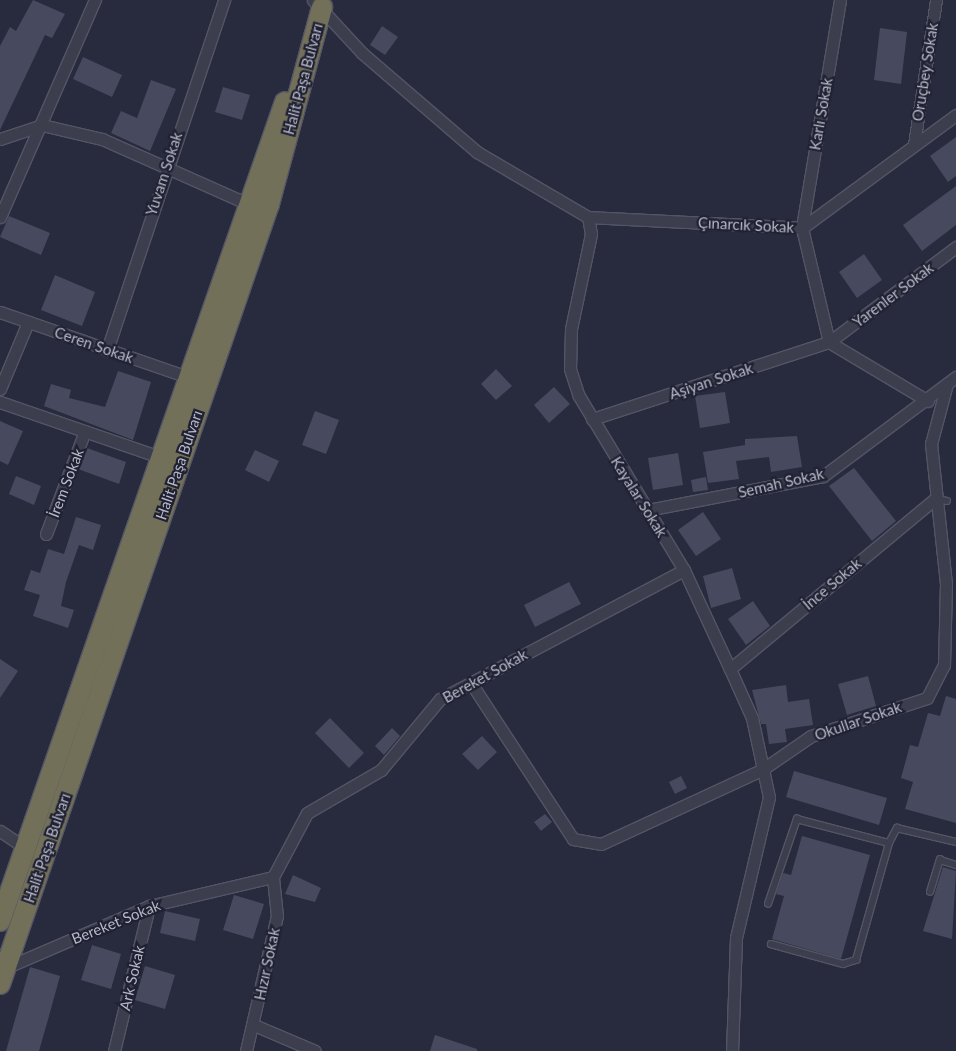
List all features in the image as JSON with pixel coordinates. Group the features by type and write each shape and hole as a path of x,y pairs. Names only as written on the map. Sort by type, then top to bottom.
{"highway":[{"name":"Halit Paşa Bulvarı","path":"0,921 318,3"},
{"name":"Halit Paşa Bulvarı","path":"3,976 269,204 318,3"}],"street":[{"path":"0,218 95,0"},
{"name":"Yuvam Sokak","path":"107,350 166,167 224,0"},
{"name":"Karlı Sokak","path":"802,228 840,0"},
{"name":"Oruçbey Sokak","path":"914,144 936,0"},
{"path":"318,3 362,53 477,152 588,217"},
{"name":"Çınarcık Sokak","path":"588,217 802,228 914,144 956,116"},
{"path":"0,139 42,124 102,139 248,204"},
{"name":"Kayalar Sokak","path":"588,217 592,234 571,329 570,369 592,419 684,570 752,718 764,769"},
{"path":"802,228 830,342 928,401"},
{"name":"Yarenler Sokak","path":"830,342 956,247"},
{"name":"Ceren Sokak","path":"0,312 188,377"},
{"path":"0,389 28,322"},
{"name":"Aşiyan Sokak","path":"592,419 830,342"},
{"name":"Semah Sokak","path":"647,510 823,476 928,401 952,380"},
{"name":"Okullar Sokak","path":"471,682 574,839 602,844 764,769 811,736 867,722 927,698 944,665 946,584 935,499 931,444 952,380"},
{"path":"0,402 160,457"},
{"name":"İrem Sokak","path":"46,534 85,431"},
{"name":"İnce Sokak","path":"730,669 935,499"},
{"name":"Bereket Sokak","path":"3,976 149,906 273,877 307,813 381,770 440,699 684,570"},
{"path":"732,1051 736,938 769,797 764,769"},
{"path":"0,832 25,848"},
{"name":"Hızır Sokak","path":"246,1051 254,1025 278,916 273,877"},
{"name":"Ark Sokak","path":"114,1051 149,906"},
{"path":"254,1025 316,1051"}],"lane":[{"path":"935,499 947,501"},
{"path":"768,904 794,820 889,843"},
{"path":"771,944 843,964 856,960 889,843 897,828 956,842"},
{"path":"930,892 940,860 956,866"}],"building":[{"path":"33,0 65,14 52,38 45,35 0,130 0,46 10,27 16,31"},
{"path":"382,26 398,37 385,55 370,45"},
{"path":"880,28 907,32 901,84 874,80"},
{"path":"83,57 122,75 112,97 73,79"},
{"path":"151,80 176,89 150,151 111,133 121,111 137,118"},
{"path":"223,87 250,95 242,120 215,112"},
{"path":"956,137 956,176 948,182 930,156"},
{"path":"956,186 956,225 922,251 903,225"},
{"path":"9,216 50,233 41,255 0,237"},
{"path":"864,254 882,280 857,298 839,272"},
{"path":"55,275 95,292 82,326 41,310"},
{"path":"496,369 512,386 496,400 481,384"},
{"path":"118,371 151,382 133,440 44,406 51,384 71,390 69,398 105,407"},
{"path":"554,387 570,404 549,423 534,405"},
{"path":"725,392 730,423 700,428 695,396"},
{"path":"315,411 339,420 326,454 302,445"},
{"path":"0,421 23,431 8,465 0,461"},
{"path":"797,436 802,467 771,472 769,457 736,461 739,479 708,483 703,452 745,445 745,439"},
{"path":"87,448 126,462 119,484 78,469"},
{"path":"255,450 279,461 269,482 245,470"},
{"path":"678,453 683,485 653,490 648,458"},
{"path":"854,468 896,521 872,541 829,486"},
{"path":"16,476 41,486 34,505 9,494"},
{"path":"706,477 708,490 693,492 691,480"},
{"path":"703,512 721,539 696,556 678,530"},
{"path":"76,517 101,525 93,550 79,545 66,582 61,606 74,610 68,628 33,616 40,595 24,590 31,570 40,573 48,549 64,554"},
{"path":"732,568 741,599 711,608 703,576"},
{"path":"569,582 581,604 535,627 524,605"},
{"path":"753,601 770,626 746,645 728,619"},
{"path":"0,659 18,671 0,698"},
{"path":"868,676 876,706 847,715 838,684"},
{"path":"786,685 788,702 809,699 813,725 785,729 787,742 769,744 766,724 761,724 752,690"},
{"path":"946,696 956,699 956,823 905,809 913,782 901,778 910,745 918,747 928,713 940,716"},
{"path":"330,718 364,753 349,768 315,733"},
{"path":"392,728 400,736 384,755 375,746"},
{"path":"482,736 497,752 478,770 462,754"},
{"path":"794,771 887,798 879,825 786,797"},
{"path":"681,776 687,788 675,794 669,782"},
{"path":"545,814 552,822 541,831 534,822"},
{"path":"802,836 870,855 841,959 772,939 784,896 776,894 783,873 791,875"},
{"path":"943,867 956,871 952,939 923,931"},
{"path":"293,875 321,888 315,902 285,894"},
{"path":"234,895 264,904 253,939 223,930"},
{"path":"165,911 200,919 195,941 160,933"},
{"path":"92,945 121,954 111,989 81,980"},
{"path":"145,966 175,975 165,1009 135,1000"},
{"path":"30,967 60,976 39,1051 6,1051"},
{"path":"435,1035 477,1049 477,1051 430,1051"}]}
